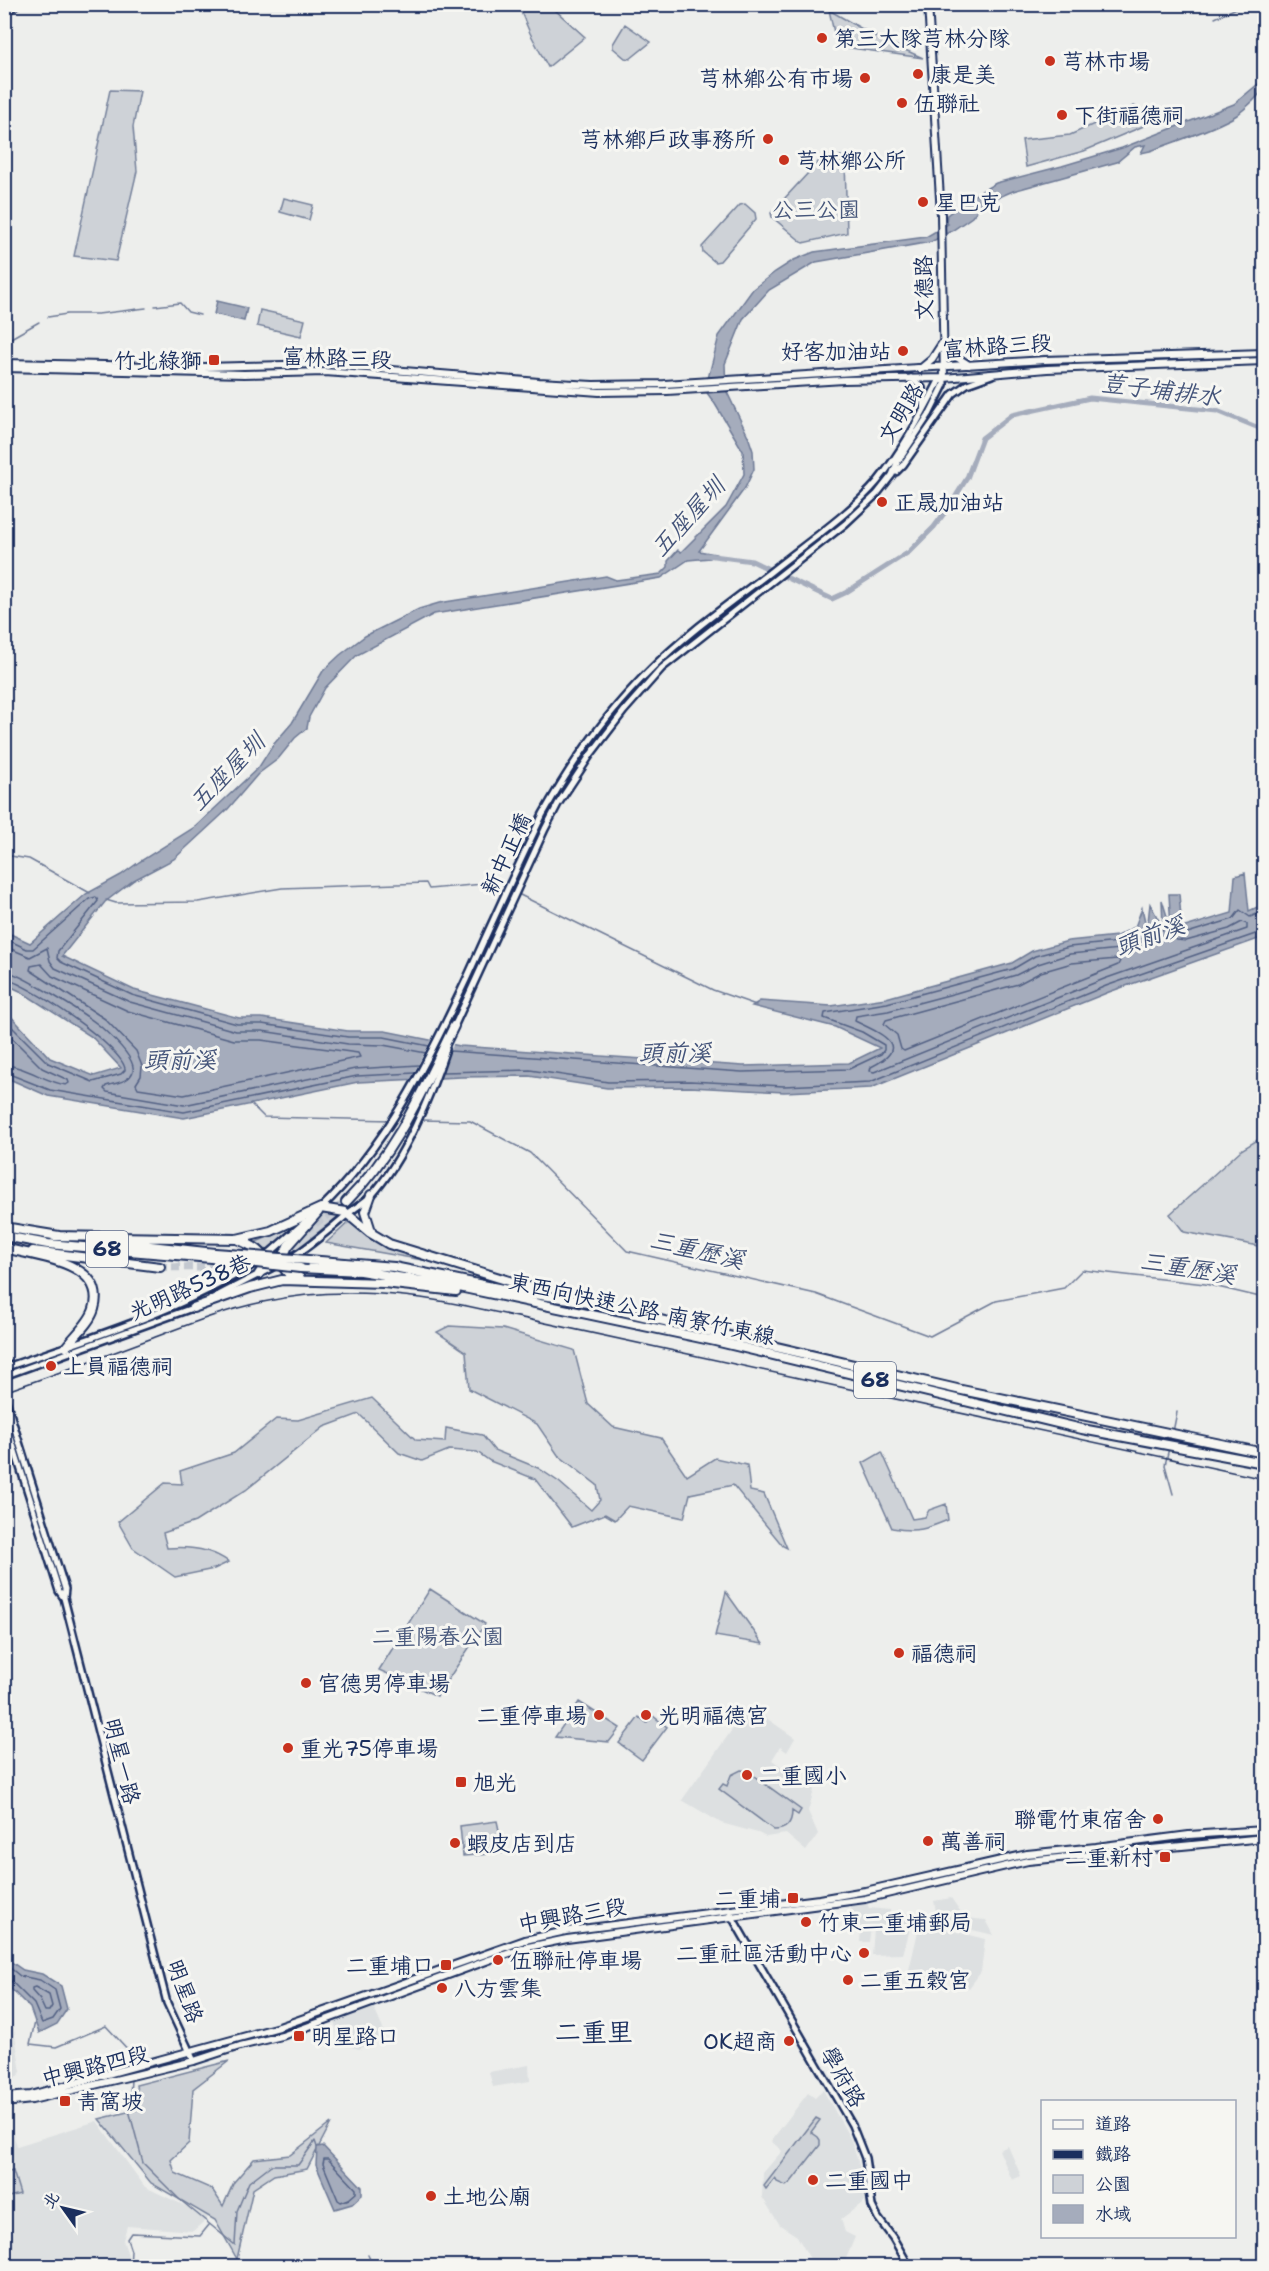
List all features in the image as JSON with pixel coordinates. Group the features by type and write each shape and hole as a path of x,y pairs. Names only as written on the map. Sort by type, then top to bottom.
{"highway":[{"path":"346,1202 379,1165 401,1132 454,1026"},
{"path":"371,1196 365,1212 373,1235"},
{"path":"306,1281 290,1275 280,1264 288,1246 321,1208"},
{"path":"54,1236 237,1239 271,1231 321,1208 348,1214 373,1235 389,1244 570,1299"},
{"name":"東西向快速公路 南寮竹東線","path":"4,1227 54,1236 300,1268 360,1271 421,1279 715,1341 1082,1429 1264,1463"},
{"name":"東西向快速公路 南寮竹東線","path":"4,1236 48,1244 394,1267 518,1292 570,1299 979,1394 1264,1453"},
{"path":"237,1239 257,1248 265,1257 266,1264 259,1275"},
{"path":"4,1248 160,1268"},
{"path":"4,1248 70,1265 81,1270 90,1280 95,1293 94,1308 87,1322 66,1347"},
{"path":"193,1308 240,1291 282,1280 384,1283 487,1294"}],"main road":[{"path":"4,13 17,4"},
{"name":"文德路","path":"928,4 941,215 944,378"},
{"path":"920,369 936,355 943,342 958,358 970,366"},
{"name":"富林路三段","path":"733,384 1114,357 1264,353"},
{"name":"富林路三段","path":"733,384 944,378 1047,369 1264,361"},
{"name":"富林路三段","path":"4,363 193,367 319,364 539,382 666,388"},
{"name":"富林路三段","path":"4,368 244,374 325,372 599,392 666,388"},
{"path":"666,388 733,384"},
{"name":"中興路三段","path":"194,2061 240,2046 282,2036 528,1947 845,1895 1027,1854 1189,1835 1264,1830"},
{"name":"中興路三段","path":"191,2051 279,2027 525,1940 566,1931 865,1899 1028,1862 1264,1838"},
{"name":"中興路四段","path":"4,2097 31,2094 191,2051"},
{"name":"中興路四段","path":"4,2103 32,2100 194,2061"}],"street":[{"path":"892,475 903,465 953,394 967,384 993,375"},
{"path":"911,378 922,388 924,409"},
{"name":"文明路","path":"783,561 869,490 915,427 939,381 944,378"},
{"name":"文明路","path":"789,567 846,524 877,494 892,475 897,463 930,413 944,384 944,378"},
{"name":"新中正橋","path":"321,1208 369,1156 409,1096 441,1033 543,814 578,759 619,705 652,668 686,637 783,561"},
{"name":"新中正橋","path":"371,1196 393,1164 425,1104 454,1026 545,829 570,784 636,696 662,668 789,567"},
{"name":"光明路538巷","path":"4,1376 193,1308 302,1251 371,1196"},
{"name":"光明路538巷","path":"4,1368 66,1347 182,1302 237,1275 265,1257 321,1208"},
{"name":"明星一路","path":"4,1394 65,1589 64,1598 148,1932"},
{"name":"明星一路","path":"4,1416 59,1591 64,1598"},
{"name":"學府路","path":"731,1914 852,2124 865,2158 872,2206 909,2266"},
{"name":"明星路","path":"148,1932 167,2003 194,2061"}],"shaded area":[{"name":"二重國小","path":"749,1706 795,1738 787,1752 780,1747 772,1760 814,1790 808,1811 818,1834 806,1851 786,1834 766,1837 721,1823 682,1800"},
{"path":"951,1898 965,1918 986,1920 994,1935 938,1922 934,1901"},
{"path":"866,1901 869,1908 890,1910 890,1925 871,1927 869,1942 860,1942 861,1928 849,1904"},
{"path":"910,1913 912,1922 903,1954 872,1955 874,1929 893,1927 894,1915"},
{"path":"920,1923 985,1939 981,1972 969,1988 952,1976 909,1970"},
{"path":"4,1999 10,2006 21,2072 10,2084 12,2091 5,2092"},
{"path":"373,2006 386,2036 359,2049 348,2046 339,2038 334,2021"},
{"path":"529,2065 530,2081 493,2087 489,2072"},
{"name":"二重國中","path":"823,2090 851,2140 863,2177 865,2201 841,2219 845,2232 855,2237 843,2266 818,2266 810,2259 797,2236 780,2225 762,2197 763,2173 782,2151 771,2141 808,2093 815,2098"},
{"path":"97,2121 145,2187 209,2217 193,2231 127,2226 123,2240 129,2258 127,2266 5,2266 4,2133 12,2130 17,2146"},
{"path":"1008,2146 1021,2176 1012,2180 999,2150"}],"green space":[{"path":"518,5 543,5 555,10 585,37 548,67"},
{"path":"829,10 876,37 923,58 837,46"},
{"path":"625,24 651,42 630,59 625,58 613,48"},
{"path":"110,90 140,91 133,127 137,171 116,261 74,256"},
{"path":"1134,106 1138,108 1146,125 1084,151 1026,167 1022,140 1070,135"},
{"name":"公三公園","path":"841,156 845,159 847,233 803,243 772,217 771,213 822,158"},
{"path":"284,198 313,205 309,220 280,212"},
{"path":"745,204 755,213 756,219 720,261 715,262 703,252 702,247 740,205"},
{"path":"260,310 305,320 301,336 257,326"},
{"path":"1264,1136 1264,1247 1184,1232 1170,1214 1241,1150"},
{"path":"323,1213 340,1215 283,1260 292,1246"},
{"path":"349,1222 372,1237 434,1262 326,1243"},
{"path":"294,1226 267,1251 256,1242"},
{"path":"449,1326 503,1329 574,1350 588,1404 613,1427 661,1438 687,1476 715,1458 747,1465 750,1491 764,1494 787,1548 733,1485 690,1494 684,1518 628,1506 615,1520 605,1514 572,1527 535,1479 490,1461 477,1452 449,1450 422,1461 399,1453 359,1414 324,1427 246,1490 195,1522 163,1533 167,1548 199,1549 222,1557 229,1562 214,1569 175,1577 133,1548 118,1522 165,1483 182,1484 180,1471 234,1453 276,1419 298,1420 372,1398 416,1440 445,1442 446,1428 482,1435 494,1450 538,1468 559,1482 591,1510 600,1500 597,1485 558,1455 537,1424 469,1389 466,1352 437,1332"},
{"path":"882,1452 912,1519 925,1517 929,1510 946,1504 948,1520 921,1529 892,1528 863,1463"},
{"name":"二重陽春公園","path":"430,1589 485,1624 437,1696 379,1670"},
{"path":"726,1592 763,1644 715,1636"},
{"path":"579,1702 620,1728 609,1742 555,1737"},
{"path":"653,1716 667,1727 642,1760 619,1743 639,1717 647,1723"},
{"path":"741,1770 747,1771 801,1810 798,1815 792,1811 788,1825 774,1830 719,1789 723,1784 727,1786 731,1775"},
{"path":"497,1821 504,1853 463,1856 460,1826"},
{"path":"229,2061 193,2089 189,2143 171,2160 175,2173 212,2189 223,2206 234,2182 254,2159 290,2155 331,2123 307,2169 274,2175 253,2189 237,2259 215,2220 151,2183 99,2119 140,2109 136,2085"},
{"path":"816,2118 820,2120 811,2132 818,2137 820,2145 791,2182 786,2186 777,2182 775,2178 766,2189 764,2186"},
{"path":"13,2171 20,2194 5,2198 5,2173"}],"water":[{"name":"頭前溪","path":"1264,79 1264,89 1248,106 1237,115 1207,130 1150,151 1141,153 1145,145 1135,147 1117,162 1013,191 981,205 972,217 931,242 816,262 769,290 743,319 725,364 726,390 748,436 753,451 754,469 745,488 699,551 715,554 710,558 688,560 661,578 434,614 357,655 325,688 309,717 307,728 295,738 278,759 258,774 228,809 174,859 134,880 105,902 62,956 134,990 239,1018 262,1018 348,1031 385,1031 460,1046 743,1066 849,1063 880,1048 835,1027 752,1006 760,1001 831,1006 886,998 1012,963 1032,951 1068,941 1117,936 1135,927 1142,908 1147,931 1150,904 1163,928 1162,900 1171,929 1169,894 1179,894 1182,928 1232,913 1235,876 1245,873 1249,911 1264,904 1264,937 1109,992 871,1088 784,1092 690,1087 607,1088 529,1076 461,1077 358,1082 184,1118 48,1096 4,1075 5,1010 50,1058 94,1076 121,1068 92,1037 20,991 5,984 4,931 30,943 86,894 121,875 195,827 259,767 273,745 292,723 323,671 340,655 365,636 419,609 439,603 606,576 616,580 661,574 668,567 668,561 678,550 681,552 726,507 744,474 743,451 705,390 719,336 753,289 794,260 814,252 926,237 948,224 946,223 947,215 971,197 996,183 1122,148 1234,104"},
{"path":"217,301 247,308 244,321 214,314"},
{"path":"5,1933 9,1941 10,1961 23,1970 42,1974 61,1986 67,2009 57,2024 39,2033 30,2008 5,1983"},
{"path":"323,2146 362,2187 362,2195 352,2204 335,2209 316,2165 317,2147"}],"pier":[{"path":"432,1038 454,1042 439,1081 409,1082"}],"waterway":[{"path":"1215,18 1245,4"},
{"path":"155,306 180,303 188,312 200,315"},
{"path":"48,317 146,308"},
{"path":"4,342 39,322"},
{"name":"荳子埔排水","path":"706,555 752,561 832,599 909,552 934,527 967,478 982,438 1012,415 1090,398 1217,411 1264,430"},
{"path":"4,855 29,859 90,893"},
{"path":"106,900 116,903 198,902 282,888 426,883 429,889 483,884 505,890"},
{"path":"518,894 713,990 756,1005"},
{"name":"三重歷溪","path":"251,1104 264,1117 391,1120"},
{"name":"三重歷溪","path":"420,1120 470,1121 530,1153 627,1251 816,1294 930,1336 996,1301 1064,1288 1082,1270 1205,1284 1264,1298"},
{"path":"1173,1432 1177,1412"},
{"path":"1169,1448 1165,1465 1173,1494"},
{"path":"35,2022 30,2044 56,2047 106,2026 132,2054 132,2063"},
{"path":"131,2080 129,2110 143,2163 179,2199 235,2245 237,2211 249,2182 271,2165 298,2165 315,2141 317,2147"},
{"path":"130,2266 131,2251 127,2239 131,2233 200,2236 209,2225"},
{"path":"368,2255 373,2266"}],"tunnel":[{"path":"266,1258 346,1202"},
{"path":"160,1267 251,1268"}],"railway":[{"path":"4,1392 206,1318 248,1305 314,1294 365,1293 416,1297 467,1306 1264,1479"}],"place":[{"name":"第三大隊芎林分隊","path":"822,38"},
{"name":"芎林市場","path":"1050,61"},
{"name":"康是美","path":"918,74"},
{"name":"芎林鄉公有市場","path":"865,78"},
{"name":"伍聯社","path":"902,103"},
{"name":"下街福德祠","path":"1062,115"},
{"name":"芎林鄉戶政事務所","path":"768,139"},
{"name":"芎林鄉公所","path":"784,160"},
{"name":"星巴克","path":"923,202"},
{"name":"好客加油站","path":"903,351"},
{"name":"竹北綠獅","path":"214,360"},
{"name":"正晟加油站","path":"882,502"},
{"name":"上員福德祠","path":"51,1366"},
{"name":"福德祠","path":"899,1653"},
{"name":"官德男停車場","path":"306,1683"},
{"name":"二重停車場","path":"599,1715"},
{"name":"光明福德宮","path":"646,1715"},
{"name":"重光75停車場","path":"288,1748"},
{"name":"二重國小","path":"747,1775"},
{"name":"旭光","path":"461,1782"},
{"name":"聯電竹東宿舍","path":"1158,1819"},
{"name":"萬善祠","path":"928,1841"},
{"name":"蝦皮店到店","path":"455,1843"},
{"name":"二重新村","path":"1165,1857"},
{"name":"二重埔","path":"793,1898"},
{"name":"竹東二重埔郵局","path":"806,1922"},
{"name":"二重社區活動中心","path":"864,1953"},
{"name":"伍聯社停車場","path":"498,1960"},
{"name":"二重埔口","path":"446,1965"},
{"name":"二重五穀宮","path":"848,1980"},
{"name":"八方雲集","path":"442,1988"},
{"name":"明星路口","path":"299,2036"},
{"name":"OK超商","path":"789,2041"},
{"name":"青窩坡","path":"65,2101"},
{"name":"二重國中","path":"813,2180"},
{"name":"土地公廟","path":"431,2196"}],"district":[{"name":"二重里","path":"594,2031"}],"water label":[{"name":"五座屋圳","path":"688,517"},
{"name":"五座屋圳","path":"227,772"}]}
